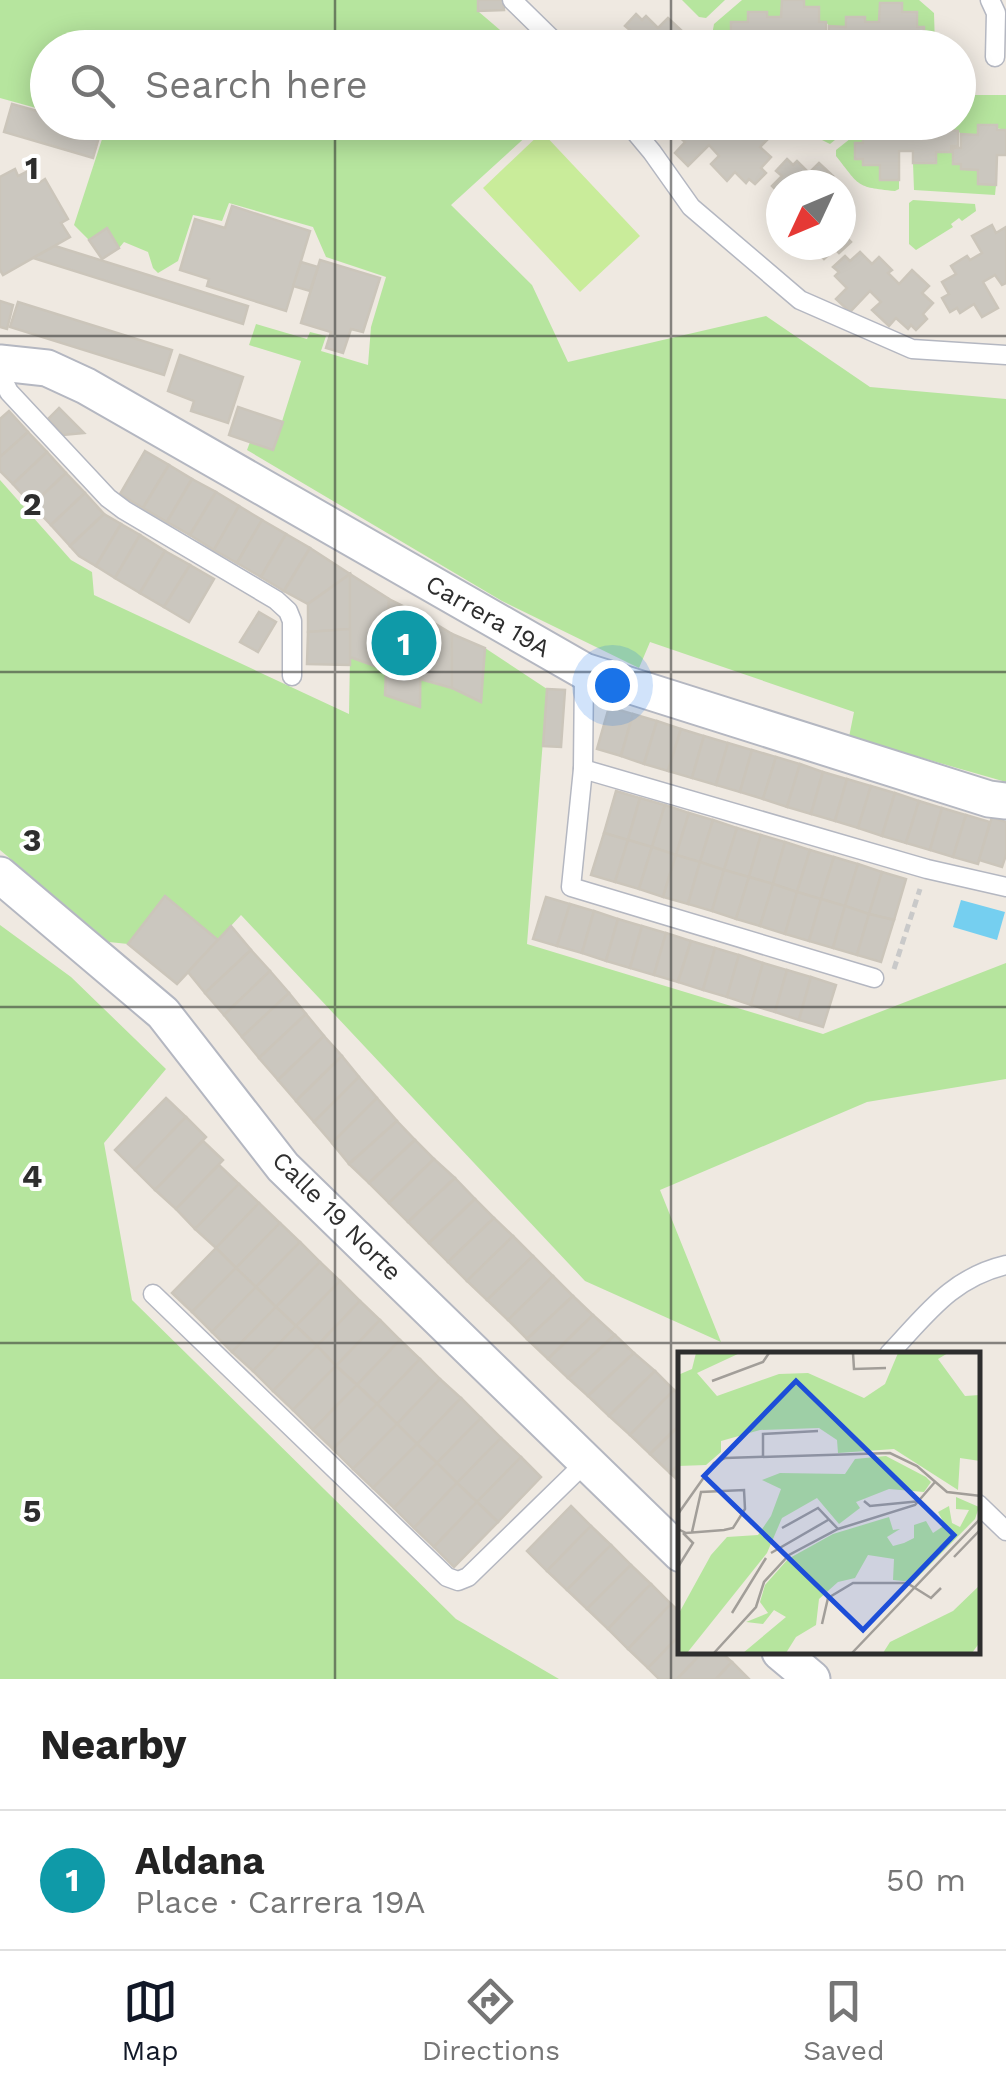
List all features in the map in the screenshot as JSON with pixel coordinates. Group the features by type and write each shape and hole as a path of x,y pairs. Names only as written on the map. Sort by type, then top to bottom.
{"street":[{"name":"Carrera 19A","path":"0,362 47,368 86,386 584,670 989,799 1006,801"},
{"name":"Calle 19 Norte","path":"0,875 163,1013 283,1167 678,1551"},
{"path":"782,1654 812,1679"}],"lane":[{"path":"512,0 543,30"},
{"path":"990,0 996,13 995,57"},
{"path":"642,140 690,207 800,300 912,349 1006,356"},
{"path":"0,374 9,392 108,498 288,611 292,620 292,676"},
{"path":"584,670 582,769 571,886 874,978"},
{"path":"582,769 927,869 1006,887"},
{"path":"891,1352 944,1296 966,1279 1006,1265"},
{"path":"153,1294 447,1576 458,1581 468,1576 587,1461"},
{"path":"981,1507 1006,1532"}],"path":[{"path":"874,978 893,972 927,869"}],"green space":[{"path":"0,0 478,0 479,12 500,30 30,30 30,106 0,98"},
{"path":"682,0 725,0 706,18 699,17"},
{"path":"742,0 782,0 781,17 749,12 748,22 731,22 731,30 713,30 714,24"},
{"path":"804,0 919,0 934,13 934,30 917,27 917,12 902,12 901,3 880,3 879,22 847,17 846,27 819,22 819,8 804,7"},
{"path":"976,95 1006,95 1006,130 979,125 978,135"},
{"path":"102,140 522,140 451,205 532,285 568,362 766,316 870,387 1006,399 1006,782 849,737 854,712 650,642 639,668 502,601 247,450 250,442 273,450 301,361 249,345 256,324 307,339 310,332 326,336 321,351 368,365 371,327 386,277 326,257 313,227 229,203 222,221 193,215 178,261 158,273 148,252 124,242 119,248 107,229 89,240 74,225"},
{"path":"534,140 550,140 640,236 580,292 483,188"},
{"path":"849,140 863,140 855,159 863,159 863,165 880,165 880,179 899,180 899,189 872,188 860,183 856,170 847,170 836,150"},
{"path":"953,148 953,164 978,170 978,184 996,185 995,195 914,190 913,163 935,163 936,152 951,152"},
{"path":"913,200 975,204 976,211 962,221 959,218 951,224 953,227 916,250 909,244 909,203"},
{"path":"0,480 71,560 92,572 94,595 349,714 350,657 386,670 385,695 419,706 420,679 480,701 485,648 547,689 527,944 823,1034 1006,963 1006,1079 867,1102 660,1190 721,1342 585,1281 241,915 218,940 165,896 128,944 109,942 0,850"},
{"path":"0,925 71,977 166,1069 104,1143 132,1300 456,1619 559,1679 0,1679"}],"water":[{"path":"961,900 1005,912 997,940 953,927"}],"building":[{"path":"478,0 503,0 504,10 478,11"},
{"path":"782,0 804,0 804,7 819,7 819,22 826,22 826,30 731,30 731,22 748,22 748,12 781,17"},
{"path":"880,3 902,3 902,12 917,12 917,27 924,30 829,30 829,26 846,27 846,17 879,22"},
{"path":"636,14 642,20 646,16 658,28 668,18 681,30 630,30 625,26"},
{"path":"12,104 30,109 30,140 4,132"},
{"path":"978,125 997,125 997,130 1006,130 1006,155 997,155 996,185 978,184 978,170 953,164 953,148 961,148 961,140 976,140"},
{"path":"31,140 98,140 93,158"},
{"path":"683,140 767,140 760,147 771,157 761,168 766,173 755,184 749,179 746,183 735,172 727,181 711,164 719,156 709,145 688,166 675,153"},
{"path":"958,140 958,146 951,146 951,152 936,152 936,163 913,163 913,151 899,151 899,180 880,180 880,165 863,165 863,159 855,159 855,143"},
{"path":"787,159 793,165 797,161 806,170 777,170"},
{"path":"15,169 18,176 32,169 39,183 45,179 68,219 61,223 70,237 3,275 0,177"},
{"path":"232,206 310,231 286,311 207,286 209,279 180,270 195,219 225,228"},
{"path":"992,225 996,233 1006,227 1006,283 1002,285 995,275 983,282 998,308 982,317 974,304 960,313 957,308 950,312 942,298 949,294 942,282 956,274 951,266 967,256 970,260 982,253 972,236"},
{"path":"107,228 119,248 102,259 89,240"},
{"path":"55,246 248,306 243,324 33,258"},
{"path":"860,252 872,264 879,257 899,284 912,270 929,286 922,293 933,303 923,314 927,319 916,330 911,325 908,329 896,318 889,326 872,310 881,302 870,291 850,312 836,299 847,288 835,276 839,272 833,267 841,260 856,260"},
{"path":"320,260 380,278 363,332 351,329 343,353 326,348 331,332 301,323"},
{"path":"301,262 318,267 310,291 293,286"},
{"path":"0,301 13,305 7,329 0,327"},
{"path":"18,302 172,350 164,375 10,327"},
{"path":"180,355 243,377 228,423 191,411 194,401 168,391"},
{"path":"238,407 283,422 273,450 229,435"},
{"path":"59,408 84,433 63,435 48,419"},
{"path":"9,411 28,432 0,457 0,419"},
{"path":"28,432 47,452 13,484 0,471 0,457"},
{"path":"145,451 169,465 143,508 120,494"},
{"path":"47,452 66,473 32,505 13,484"},
{"path":"169,465 192,479 167,522 143,508"},
{"path":"66,473 85,493 51,525 32,505"},
{"path":"192,479 216,492 190,535 167,522"},
{"path":"216,492 239,506 214,550 190,535"},
{"path":"85,493 104,514 70,546 51,525"},
{"path":"239,506 262,520 237,563 214,550"},
{"path":"104,514 121,524 96,566 70,546"},
{"path":"262,520 286,534 261,577 237,563"},
{"path":"121,524 140,535 115,578 96,566"},
{"path":"286,534 310,548 284,591 261,577"},
{"path":"140,535 165,551 140,593 115,578"},
{"path":"310,548 350,574 308,604 284,591"},
{"path":"165,551 190,565 164,607 140,593"},
{"path":"190,565 214,579 189,622 164,607"},
{"path":"350,574 350,629 308,632 308,604"},
{"path":"350,574 389,599 386,670 350,657"},
{"path":"389,599 421,615 420,707 385,695"},
{"path":"259,612 276,622 258,652 240,642"},
{"path":"421,615 452,634 452,688 420,679"},
{"path":"350,629 350,665 307,664 308,632"},
{"path":"452,634 485,648 481,702 452,688"},
{"path":"547,689 565,690 561,747 543,746"},
{"path":"609,707 633,714 621,756 597,749"},
{"path":"633,714 657,721 644,764 621,756"},
{"path":"657,721 681,729 668,771 644,764"},
{"path":"681,729 704,736 692,778 668,771"},
{"path":"704,736 728,743 716,785 692,778"},
{"path":"728,743 752,750 740,792 716,785"},
{"path":"752,750 776,757 763,799 740,792"},
{"path":"776,757 800,764 787,807 763,799"},
{"path":"800,764 823,772 811,814 787,807"},
{"path":"823,772 847,779 835,821 811,814"},
{"path":"847,779 871,786 858,828 835,821"},
{"path":"871,786 895,793 882,836 858,828"},
{"path":"616,791 640,798 628,840 604,833"},
{"path":"895,793 919,801 906,843 882,836"},
{"path":"640,798 665,805 652,847 628,840"},
{"path":"919,801 942,808 930,850 906,843"},
{"path":"665,805 689,813 676,855 652,847"},
{"path":"942,808 966,815 953,857 930,850"},
{"path":"689,813 713,820 700,862 676,855"},
{"path":"966,815 990,822 978,864 953,857"},
{"path":"992,817 1006,822 1002,867 979,860"},
{"path":"713,820 737,828 724,870 700,862"},
{"path":"737,828 761,835 749,877 724,870"},
{"path":"604,833 628,840 615,882 591,875"},
{"path":"761,835 785,842 773,884 749,877"},
{"path":"628,840 652,847 639,889 615,882"},
{"path":"785,842 810,850 797,892 773,884"},
{"path":"652,847 676,855 663,897 639,889"},
{"path":"810,850 834,857 821,899 797,892"},
{"path":"676,855 700,862 688,904 663,897"},
{"path":"834,857 858,864 845,906 821,899"},
{"path":"700,862 724,870 712,911 688,904"},
{"path":"858,864 882,872 869,914 845,906"},
{"path":"724,870 749,877 736,919 712,911"},
{"path":"882,872 906,879 894,920 869,914"},
{"path":"749,877 773,884 760,926 736,919"},
{"path":"773,884 797,892 785,934 760,926"},
{"path":"797,892 821,899 809,941 785,934"},
{"path":"165,896 218,940 177,984 128,944"},
{"path":"546,897 570,904 557,946 533,939"},
{"path":"821,899 845,906 833,948 809,941"},
{"path":"570,904 594,911 582,953 557,946"},
{"path":"845,906 869,914 857,955 833,948"},
{"path":"594,911 618,919 606,961 582,953"},
{"path":"869,914 894,920 881,962 857,955"},
{"path":"618,919 642,926 630,968 606,961"},
{"path":"231,926 251,950 205,993 188,972"},
{"path":"642,926 666,933 654,975 630,968"},
{"path":"666,933 691,941 678,982 654,975"},
{"path":"691,941 715,948 703,990 678,982"},
{"path":"715,948 739,955 727,997 703,990"},
{"path":"251,950 270,971 224,1015 205,993"},
{"path":"739,955 763,963 751,1005 727,997"},
{"path":"763,963 787,970 775,1012 751,1005"},
{"path":"787,970 811,977 799,1020 775,1012"},
{"path":"270,971 289,993 242,1037 224,1015"},
{"path":"811,977 836,985 823,1027 799,1020"},
{"path":"289,993 306,1014 259,1058 242,1037"},
{"path":"306,1014 324,1036 278,1080 259,1058"},
{"path":"324,1036 342,1056 296,1101 278,1080"},
{"path":"342,1056 359,1077 314,1122 296,1101"},
{"path":"359,1077 377,1098 332,1143 314,1122"},
{"path":"166,1098 186,1117 135,1170 115,1150"},
{"path":"377,1098 397,1121 349,1164 332,1143"},
{"path":"186,1117 206,1137 155,1190 135,1170"},
{"path":"397,1121 415,1140 369,1183 349,1164"},
{"path":"415,1140 434,1159 389,1203 369,1183"},
{"path":"203,1141 223,1160 176,1209 155,1190"},
{"path":"434,1159 455,1178 408,1222 389,1203"},
{"path":"219,1165 239,1184 195,1229 176,1209"},
{"path":"455,1178 475,1199 429,1243 408,1222"},
{"path":"239,1184 259,1203 216,1248 195,1229"},
{"path":"475,1199 494,1218 448,1262 429,1243"},
{"path":"259,1203 280,1223 236,1268 216,1248"},
{"path":"494,1218 513,1236 467,1281 448,1262"},
{"path":"280,1223 300,1242 256,1287 236,1268"},
{"path":"513,1236 533,1256 487,1300 467,1281"},
{"path":"300,1242 320,1262 276,1307 256,1287"},
{"path":"216,1248 236,1268 192,1312 172,1293"},
{"path":"533,1256 553,1276 508,1320 487,1300"},
{"path":"320,1262 340,1281 296,1326 276,1307"},
{"path":"236,1268 256,1287 212,1332 192,1312"},
{"path":"553,1276 573,1296 527,1339 508,1320"},
{"path":"340,1281 360,1301 317,1346 296,1326"},
{"path":"256,1287 276,1307 232,1352 212,1332"},
{"path":"573,1296 593,1315 548,1359 527,1339"},
{"path":"360,1301 380,1320 336,1366 317,1346"},
{"path":"276,1307 296,1326 253,1371 232,1352"},
{"path":"593,1315 615,1335 568,1378 548,1359"},
{"path":"380,1320 400,1340 357,1385 336,1366"},
{"path":"296,1326 317,1346 273,1391 253,1371"},
{"path":"615,1335 634,1353 588,1396 568,1378"},
{"path":"400,1340 420,1359 377,1404 357,1385"},
{"path":"317,1346 336,1366 293,1410 273,1391"},
{"path":"634,1353 655,1371 609,1416 588,1396"},
{"path":"420,1359 440,1379 397,1424 377,1404"},
{"path":"336,1366 357,1385 313,1430 293,1410"},
{"path":"655,1371 674,1390 630,1435 609,1416"},
{"path":"440,1379 461,1398 417,1444 397,1424"},
{"path":"357,1385 377,1404 333,1449 313,1430"},
{"path":"674,1390 678,1393 678,1427 650,1454 630,1435"},
{"path":"461,1398 481,1418 437,1463 417,1444"},
{"path":"377,1404 397,1424 353,1469 333,1449"},
{"path":"481,1418 501,1438 457,1483 437,1463"},
{"path":"397,1424 417,1444 373,1488 353,1469"},
{"path":"678,1427 678,1466 670,1473 650,1454"},
{"path":"501,1438 521,1457 477,1502 457,1483"},
{"path":"417,1444 437,1463 394,1508 373,1488"},
{"path":"521,1457 541,1477 498,1522 477,1502"},
{"path":"437,1463 457,1483 414,1528 394,1508"},
{"path":"457,1483 477,1502 434,1547 414,1528"},
{"path":"477,1502 498,1522 454,1567 434,1547"},
{"path":"571,1506 591,1526 547,1571 527,1551"},
{"path":"591,1526 611,1545 567,1590 547,1571"},
{"path":"611,1545 631,1565 587,1609 567,1590"},
{"path":"631,1565 651,1584 608,1629 587,1609"},
{"path":"651,1584 671,1604 628,1649 608,1629"},
{"path":"671,1604 678,1610 678,1637 648,1668 628,1649"},
{"path":"678,1637 678,1654 701,1654 677,1679 659,1679 648,1668"},
{"path":"701,1654 723,1654 732,1662 716,1679 677,1679"},
{"path":"732,1662 749,1679 716,1679"}],"place":[{"name":"Aldana","path":"404,643"}]}
